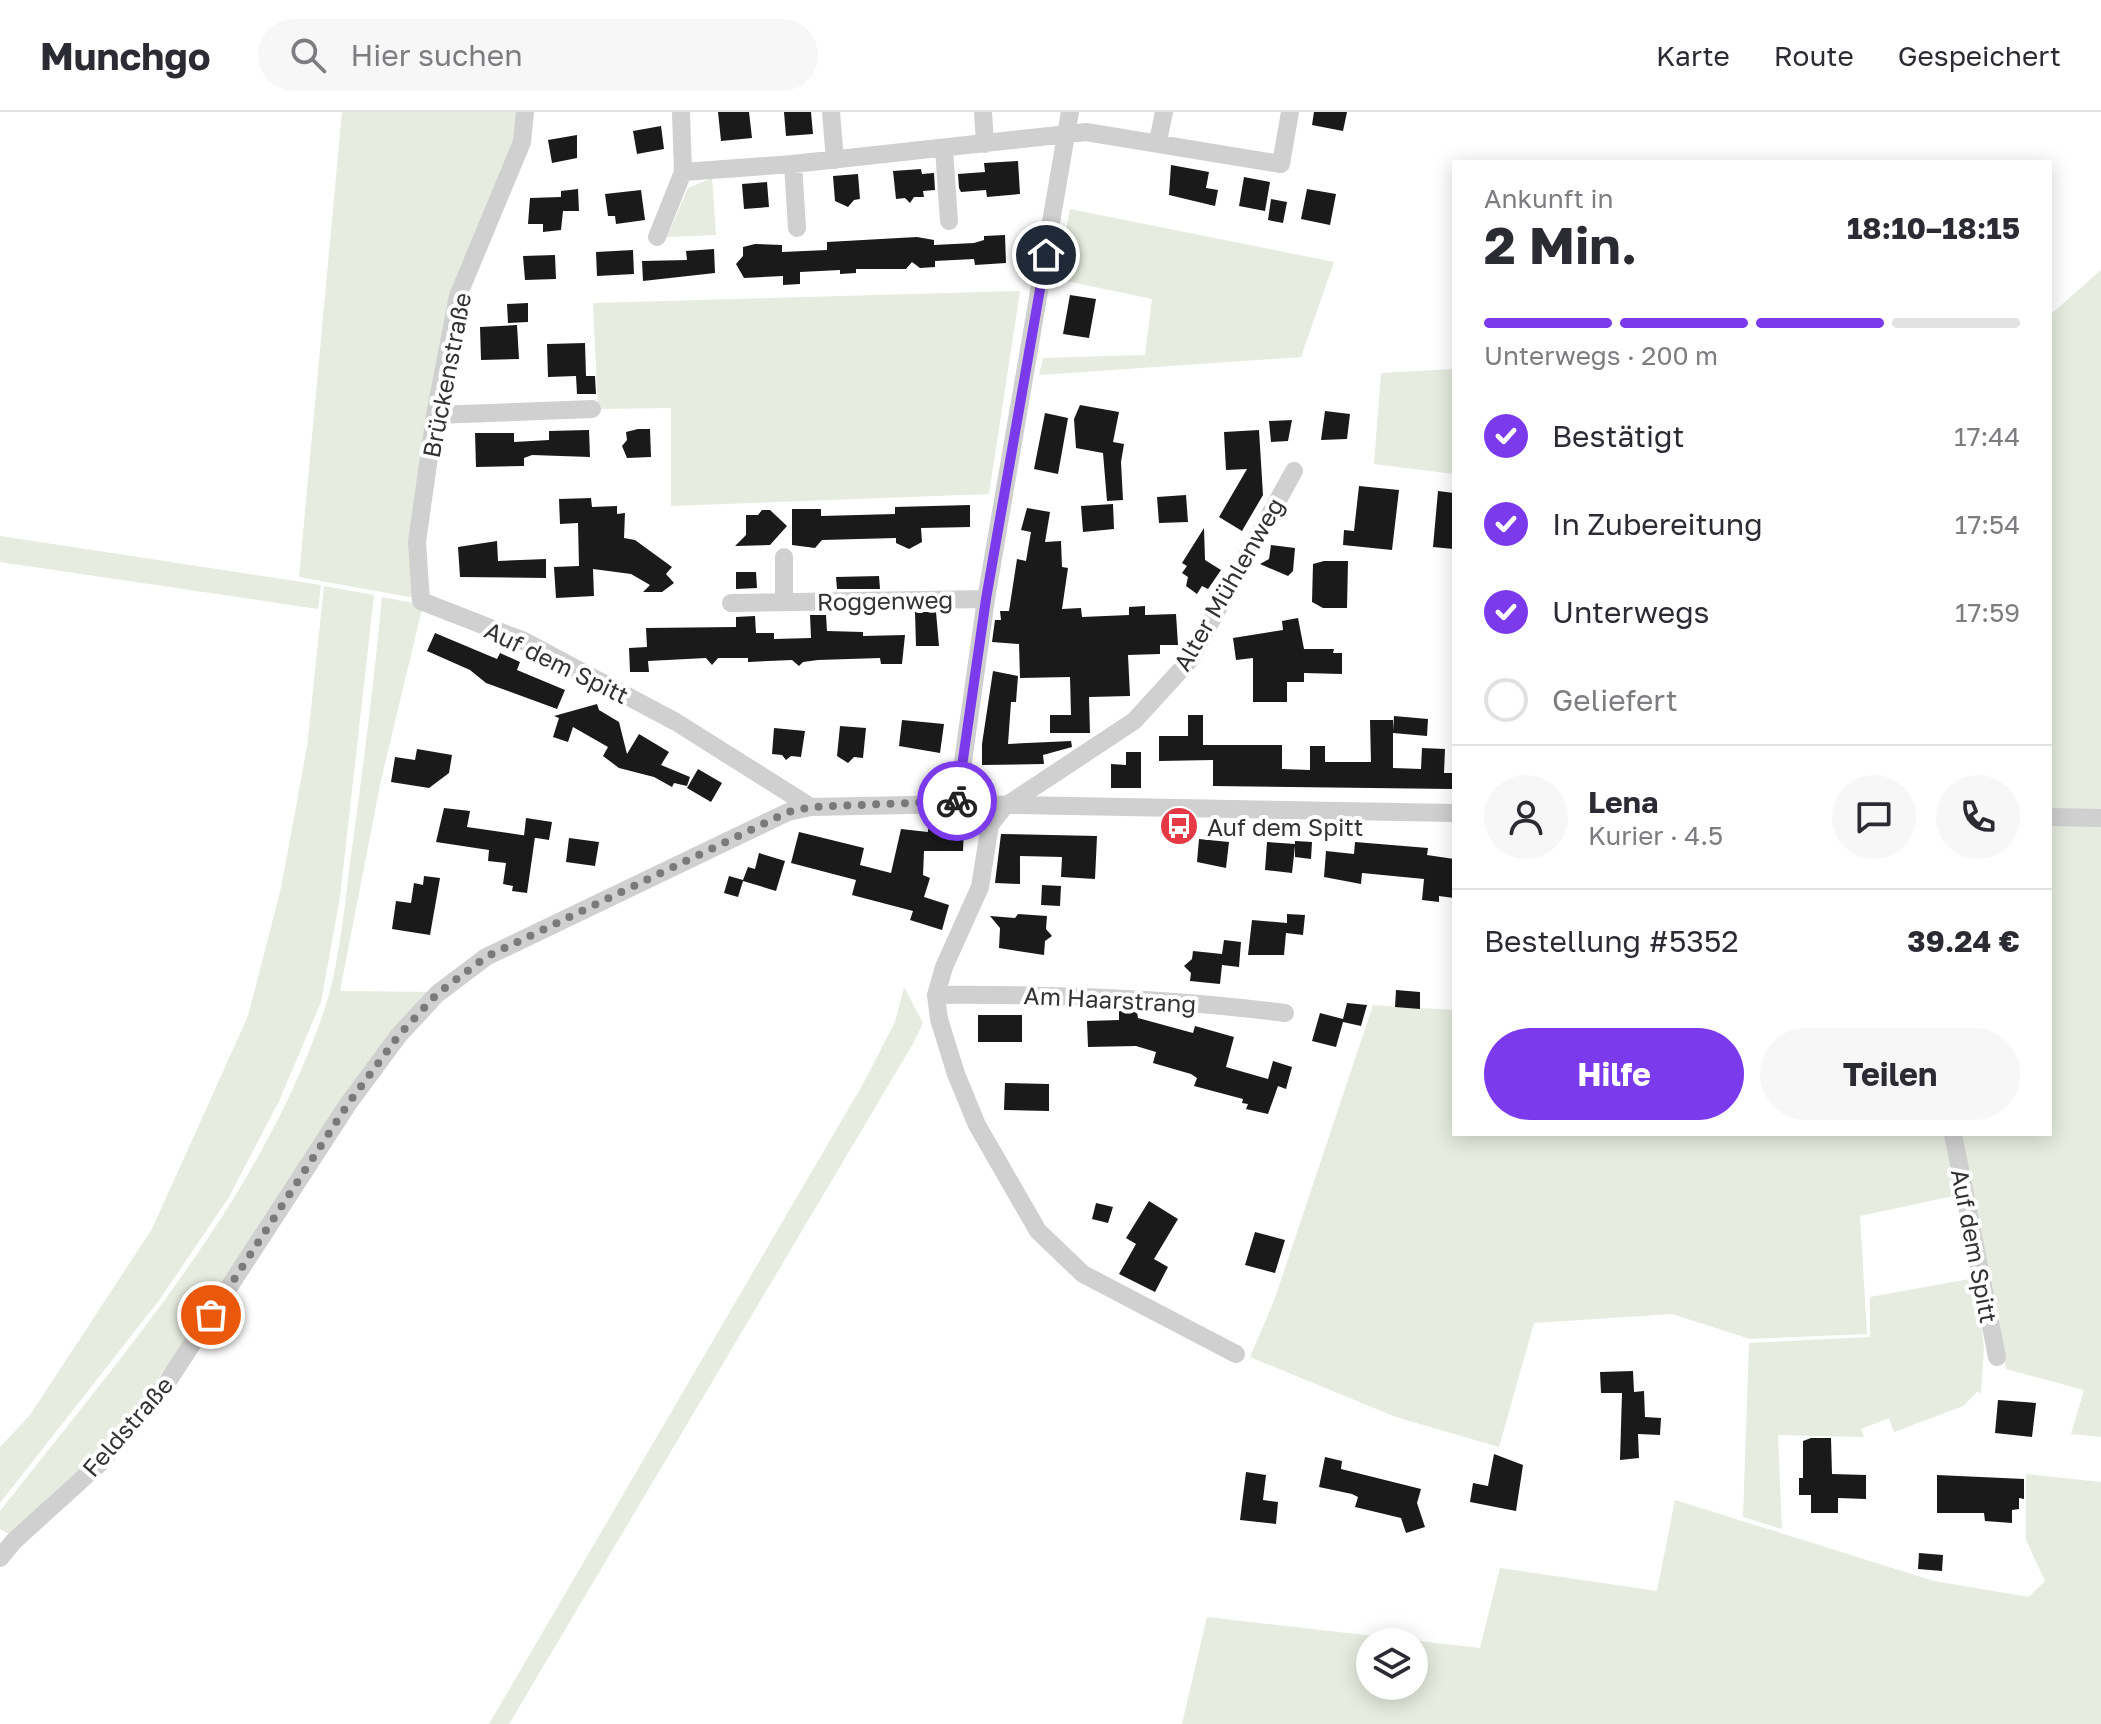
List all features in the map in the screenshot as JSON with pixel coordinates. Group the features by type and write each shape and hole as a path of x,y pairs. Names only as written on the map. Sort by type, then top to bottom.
{"street":[{"name":"Brückenstraße","path":"421,601 417,542 435,415 458,296 522,142 525,112"},
{"path":"831,112 835,160"},
{"path":"983,112 985,144"},
{"path":"957,804 986,599 1070,112"},
{"path":"1158,141 1164,112"},
{"path":"683,172 1108,133 1281,164 1290,112"},
{"path":"657,237 683,172 681,114"},
{"path":"944,149 949,221"},
{"path":"793,164 797,228"},
{"path":"435,415 592,409"},
{"name":"Alter Mühlenweg","path":"1004,807 1134,721 1189,661 1294,471"},
{"name":"Roggenweg","path":"784,557 784,602"},
{"name":"Roggenweg","path":"731,603 986,599"},
{"name":"Auf dem Spitt","path":"421,601 536,648 676,722 811,807"},
{"path":"811,807 957,804 1452,813"},
{"name":"Feldstraße","path":"0,1558 14,1541 100,1463 168,1381 348,1104 399,1035 437,994 486,957 788,812 811,807"},
{"path":"1004,807 990,825 980,887 944,967 936,995 939,1019 956,1074 977,1125 1038,1231 1083,1274 1236,1354"},
{"path":"2052,817 2101,818"},
{"name":"Am Haarstrang","path":"936,995 1062,994 1177,1001 1285,1013"},
{"name":"Auf dem Spitt","path":"1953,1136 1997,1357"}],"shaded area":[{"path":"342,112 521,112 519,140 453,295 420,599 299,577"},
{"path":"712,178 716,235 667,237 688,188"},
{"path":"1070,209 1334,262 1301,357 1039,375 1043,358 1145,355 1152,299 1057,279"},
{"path":"2101,270 2101,813 2052,813 2052,313"},
{"path":"1020,291 989,494 671,506 671,408 598,409 593,303"},
{"path":"1452,369 1452,474 1374,464 1381,373"},
{"path":"0,536 321,585 318,609 0,562"},
{"path":"324,586 374,595 340,897 321,1002 280,1099 229,1197 160,1299 0,1503 0,1447 30,1415 152,1229 248,1016 281,888 307,747"},
{"path":"382,597 423,605 381,780 340,991 435,992 98,1462 14,1537 0,1529 0,1511 185,1272 227,1209 299,1076 326,1005 338,950"},
{"path":"2052,823 2101,823 2101,1437 2071,1434 2084,1390 2006,1369 1967,1193 1860,1216 1867,1334 1750,1339 1672,1314 1534,1323 1499,1447 1396,1417 1250,1357 1274,1301 1373,1005 1452,1010 1452,1136 2052,1136"},
{"path":"904,987 923,1023 914,1042 509,1724 489,1724 863,1084 895,1022"},
{"path":"1975,1278 1984,1347 1981,1393 1977,1392 1963,1406 1894,1432 1889,1418 1861,1429 1864,1437 1778,1435 1782,1529 1743,1517 1749,1343 1870,1337 1870,1297"},
{"path":"2026,1474 2101,1482 2101,1724 1182,1724 1207,1617 1356,1634 1356,1700 1428,1700 1428,1642 1480,1648 1500,1568 1657,1591 1675,1500 1934,1581 2029,1597 2045,1581 2026,1540"}],"building":[{"path":"718,112 749,112 752,138 721,141"},
{"path":"784,112 811,112 813,134 786,136"},
{"path":"1314,112 1347,112 1343,131 1312,125"},
{"path":"661,126 664,149 637,154 633,131"},
{"path":"577,135 577,158 552,163 548,140"},
{"path":"1018,161 1020,194 987,197 986,190 961,192 959,188 958,174 985,172 984,163"},
{"path":"1171,165 1209,172 1206,188 1218,190 1215,206 1169,195"},
{"path":"921,169 922,174 934,173 935,190 923,191 924,197 914,197 910,203 905,198 896,199 893,171"},
{"path":"858,174 860,199 854,200 848,207 835,201 833,176"},
{"path":"1244,177 1270,182 1265,211 1239,206"},
{"path":"767,182 769,207 744,209 742,184"},
{"path":"578,189 579,211 563,211 561,230 543,232 543,224 528,224 530,198 561,197 561,191"},
{"path":"1307,189 1336,194 1330,225 1301,219"},
{"path":"641,190 645,220 616,224 615,216 608,216 605,194"},
{"path":"1271,199 1287,202 1283,223 1268,220"},
{"path":"1005,235 1006,263 975,265 974,259 935,261 935,267 920,268 912,262 906,269 856,269 856,273 840,274 840,270 800,272 800,284 783,285 783,276 744,278 736,264 743,256 743,247 755,244 782,245 782,252 827,250 827,242 917,237 934,240 934,245 974,243 984,240 984,236"},
{"path":"714,249 715,273 643,281 642,261 687,260 686,251"},
{"path":"633,250 634,274 597,276 596,252"},
{"path":"555,255 556,279 525,280 523,256"},
{"path":"1070,295 1096,299 1089,338 1063,334"},
{"path":"528,303 528,322 508,323 507,304"},
{"path":"517,325 519,359 481,360 480,327"},
{"path":"585,343 586,376 595,376 596,394 577,394 576,376 548,377 547,344"},
{"path":"1080,405 1119,412 1113,442 1124,444 1121,462 1123,500 1107,501 1103,453 1076,448 1074,419"},
{"path":"1325,411 1350,414 1347,439 1321,440"},
{"path":"1045,413 1068,418 1058,474 1034,469"},
{"path":"1292,420 1288,441 1271,442 1269,421"},
{"path":"650,429 651,457 627,458 622,446 627,440 626,432"},
{"path":"589,430 590,457 532,455 524,458 524,466 476,467 475,433 514,433 514,442 549,440 549,431"},
{"path":"1259,430 1263,495 1242,531 1219,517 1247,469 1226,470 1224,432"},
{"path":"1359,486 1399,490 1392,550 1343,545 1344,530 1354,531"},
{"path":"1438,491 1452,493 1452,549 1433,547"},
{"path":"1186,495 1188,522 1159,523 1157,497"},
{"path":"591,498 592,507 617,506 617,514 625,513 624,538 635,540 672,567 666,574 674,583 662,592 643,592 650,585 631,574 593,569 594,596 556,598 554,567 579,566 578,523 560,524 559,499"},
{"path":"1113,504 1114,529 1083,532 1081,506"},
{"path":"970,505 970,527 921,528 922,542 909,549 896,543 896,538 822,540 815,548 792,545 792,509 821,509 821,516 895,514 895,507"},
{"path":"1027,508 1050,512 1045,542 1061,541 1062,567 1068,568 1062,609 1081,608 1082,617 1129,615 1129,607 1145,606 1145,615 1176,614 1178,645 1160,645 1160,654 1128,655 1130,696 1089,697 1090,733 1050,733 1050,715 1071,715 1070,677 1020,678 1019,644 992,642 995,620 1001,620 1000,611 1009,611 1017,559 1026,561 1031,532 1021,530"},
{"path":"762,510 770,510 787,526 770,545 735,546 746,535 746,515 758,515"},
{"path":"1204,528 1205,560 1221,570 1208,589 1202,586 1197,594 1186,586 1188,577 1182,573 1187,566 1182,563"},
{"path":"497,541 498,561 546,559 546,578 460,577 458,547"},
{"path":"1271,545 1295,548 1293,571 1288,576 1260,564 1269,559"},
{"path":"1348,561 1347,608 1323,608 1312,602 1313,564"},
{"path":"736,572 756,572 757,588 736,589"},
{"path":"879,576 880,589 837,589 836,577"},
{"path":"915,612 936,612 939,646 916,646"},
{"path":"810,615 826,615 827,631 863,632 863,636 905,635 902,664 881,664 880,658 818,660 803,662 799,666 792,660 748,662 748,658 718,658 712,665 706,658 648,661 649,672 630,672 629,648 647,647 646,628 736,627 736,617 755,616 756,633 774,633 774,639 811,638"},
{"path":"1298,618 1304,649 1334,649 1333,653 1342,653 1342,674 1304,673 1304,682 1287,682 1287,702 1253,702 1253,658 1236,660 1233,638 1283,630 1282,621"},
{"path":"435,633 497,659 500,653 520,662 517,670 565,690 557,709 486,683 470,670 427,651"},
{"path":"993,671 1018,676 1016,702 1011,702 1008,744 1071,741 1072,747 1043,755 1044,764 982,765 982,744"},
{"path":"597,704 599,710 619,722 627,754 639,734 669,752 661,765 690,777 687,786 674,783 672,787 654,777 619,768 603,756 608,747 573,727 568,742 553,737 559,718 554,716"},
{"path":"1188,715 1203,715 1203,745 1282,745 1282,769 1310,770 1310,746 1325,746 1325,762 1371,762 1370,720 1393,720 1393,731 1394,716 1428,719 1427,736 1393,733 1393,768 1421,769 1422,748 1445,749 1444,773 1452,773 1452,789 1213,786 1213,760 1159,761 1159,736 1188,736"},
{"path":"902,720 944,724 940,753 899,746"},
{"path":"840,726 866,728 863,758 854,757 848,763 837,756"},
{"path":"774,728 805,731 801,757 791,756 786,760 782,755 772,754"},
{"path":"417,749 452,755 449,773 429,788 391,782 395,757 415,760"},
{"path":"1126,752 1141,752 1141,788 1111,788 1111,764 1126,765"},
{"path":"698,769 722,783 711,802 687,788"},
{"path":"444,808 470,811 467,827 535,837 527,893 512,891 513,886 503,884 506,863 488,861 489,850 436,842"},
{"path":"526,818 552,822 549,840 524,836"},
{"path":"928,828 964,829 963,851 924,851 923,875 930,878 924,897 949,905 942,930 910,920 913,911 852,895 856,880 791,863 799,832 864,848 860,865 891,873 901,829 928,832"},
{"path":"1001,834 1097,836 1095,879 1061,877 1062,857 1020,856 1020,884 995,883"},
{"path":"569,838 599,842 595,866 566,862"},
{"path":"1199,839 1229,842 1226,868 1197,862"},
{"path":"1295,841 1312,842 1311,859 1295,857 1295,846 1292,873 1265,870 1267,842 1295,844"},
{"path":"1355,842 1428,848 1427,855 1452,859 1452,898 1439,896 1439,902 1422,900 1424,879 1362,873 1361,884 1324,877 1326,851 1354,854"},
{"path":"759,853 785,861 776,891 743,881 738,897 724,893 729,876 743,880 748,867 755,869"},
{"path":"424,876 440,878 430,935 392,929 396,901 411,903 414,883 423,885"},
{"path":"1042,885 1061,886 1060,906 1041,905"},
{"path":"1018,914 1047,916 1046,929 1052,936 1045,941 1044,955 999,948 1000,928 990,916 1015,918"},
{"path":"1287,914 1305,915 1303,935 1286,933 1284,955 1248,955 1252,920 1287,923"},
{"path":"1224,940 1241,942 1239,967 1222,965 1220,984 1190,981 1191,973 1184,966 1192,959 1193,951 1222,954"},
{"path":"1396,990 1420,992 1420,1009 1395,1007"},
{"path":"1347,1003 1367,1005 1361,1026 1343,1022 1336,1047 1312,1041 1320,1013 1343,1019"},
{"path":"1119,1011 1137,1012 1138,1018 1193,1033 1195,1026 1234,1037 1226,1067 1268,1079 1273,1061 1292,1067 1286,1089 1278,1086 1268,1114 1246,1109 1248,1104 1242,1103 1243,1099 1194,1086 1197,1078 1191,1074 1153,1063 1156,1052 1136,1046 1088,1047 1087,1021 1119,1020"},
{"path":"978,1015 1022,1015 1022,1042 978,1042"},
{"path":"1005,1083 1049,1084 1049,1111 1004,1110"},
{"path":"1149,1201 1178,1219 1154,1259 1168,1267 1155,1292 1119,1274 1136,1244 1126,1238"},
{"path":"1096,1203 1113,1207 1108,1223 1092,1219"},
{"path":"1255,1232 1285,1240 1275,1273 1245,1265"},
{"path":"1633,1371 1634,1392 1644,1391 1645,1417 1661,1418 1660,1435 1638,1434 1639,1458 1620,1460 1622,1393 1601,1393 1600,1372"},
{"path":"1998,1400 2036,1403 2032,1437 1995,1433"},
{"path":"1831,1438 1832,1474 1866,1475 1866,1499 1838,1498 1838,1513 1811,1513 1811,1495 1799,1495 1799,1478 1803,1478 1803,1441"},
{"path":"1494,1454 1523,1465 1516,1511 1470,1502 1473,1483 1488,1486"},
{"path":"1325,1457 1342,1461 1341,1469 1421,1489 1417,1503 1425,1527 1406,1533 1401,1518 1355,1507 1358,1497 1319,1487"},
{"path":"1246,1472 1266,1475 1263,1500 1278,1502 1276,1524 1240,1520"},
{"path":"1937,1475 2024,1479 2024,1499 2019,1498 2019,1509 2012,1510 2012,1523 1985,1521 1984,1513 1937,1513"},
{"path":"1919,1553 1943,1555 1942,1571 1918,1569"}],"way so far":[{"path":"211,1315 348,1104 399,1035 437,994 486,957 788,812 811,807 957,804 957,801"}],"place":[{"name":"Auf dem Spitt","path":"1179,826"}],"route":[{"path":"957,801 986,599 1046,255"}]}
